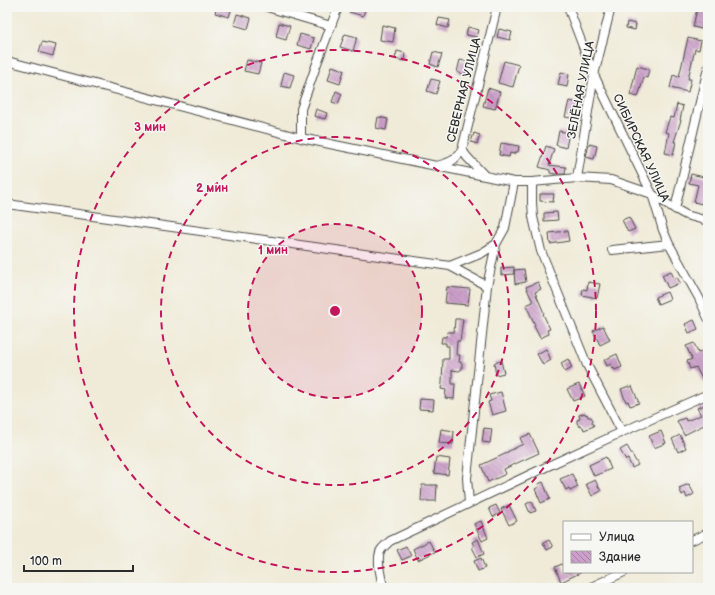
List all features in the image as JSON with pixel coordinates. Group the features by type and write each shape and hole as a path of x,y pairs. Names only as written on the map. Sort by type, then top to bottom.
{"street":[{"path":"267,7 331,26"},
{"path":"301,138 301,109 338,7"},
{"name":"СЕВЕРНАЯ УЛИЦА","path":"438,166 450,162 462,150 497,7"},
{"name":"СИБИРСКАЯ УЛИЦА","path":"568,7 594,75 652,194 669,244 699,298 708,318"},
{"name":"ЗЕЛЁНАЯ УЛИЦА","path":"577,178 594,75 611,7"},
{"path":"7,61 301,138 514,182 577,178 610,180 652,194 686,215 708,221"},
{"path":"675,209 708,68"},
{"path":"462,150 484,176"},
{"path":"469,503 467,478 487,286 496,244 504,228 514,182"},
{"path":"532,182 533,218 541,251 587,365 622,432"},
{"path":"7,204 450,266 487,286"},
{"path":"450,266 496,244"},
{"path":"612,250 669,244"},
{"path":"699,298 708,301"},
{"path":"384,588 379,568 380,555 381,551 390,541 622,432 708,394"},
{"path":"693,540 708,533"},
{"path":"589,588 622,573"}],"building":[{"path":"217,7 232,7 229,17 215,13"},
{"path":"351,7 366,7 363,16 349,12"},
{"path":"697,9 708,11 706,30 693,27"},
{"path":"237,14 251,18 248,29 234,25"},
{"path":"439,18 450,20 448,28 437,25"},
{"path":"627,22 636,24 635,30 626,28"},
{"path":"279,23 290,26 286,40 276,37"},
{"path":"382,25 395,28 393,42 380,40"},
{"path":"468,27 479,30 477,37 466,35"},
{"path":"499,29 512,32 510,40 497,37"},
{"path":"300,34 314,38 311,49 297,45"},
{"path":"345,34 357,37 353,51 340,47"},
{"path":"688,38 701,41 699,50 695,49 688,79 691,79 688,92 670,88 673,75 679,77"},
{"path":"42,42 56,45 53,56 39,52"},
{"path":"397,51 405,53 404,61 395,59"},
{"path":"433,52 442,54 438,67 430,64"},
{"path":"247,60 261,63 258,74 244,71"},
{"path":"460,60 469,62 465,75 457,72"},
{"path":"504,61 519,65 513,87 498,83"},
{"path":"332,66 344,70 340,84 328,80"},
{"path":"637,66 649,69 647,78 644,77 638,97 630,95"},
{"path":"284,72 294,75 290,88 281,86"},
{"path":"561,72 569,74 567,87 558,85"},
{"path":"431,79 440,81 436,94 427,91"},
{"path":"488,88 500,92 495,109 483,106"},
{"path":"336,91 342,94 338,104 332,102"},
{"path":"569,101 580,103 576,119 565,117"},
{"path":"677,104 683,106 681,120 674,142 676,142 673,155 665,153 669,133 665,132 670,117 674,118"},
{"path":"316,109 327,113 325,119 314,116"},
{"path":"378,117 388,119 386,130 376,128"},
{"path":"559,131 569,133 566,148 556,145"},
{"path":"474,133 480,135 477,144 471,142"},
{"path":"501,143 519,146 518,152 515,152 514,154 510,153 509,157 499,155"},
{"path":"589,144 597,146 594,159 586,157"},
{"path":"546,146 554,149 549,165 566,167 565,174 550,173 550,170 539,167"},
{"path":"691,174 708,178 708,198 706,205 694,202 698,185 689,183"},
{"path":"540,194 554,194 553,202 540,201"},
{"path":"557,212 558,220 544,221 544,213"},
{"path":"629,217 635,229 628,232 622,220"},
{"path":"567,231 569,241 550,244 549,233"},
{"path":"514,267 514,274 501,275 501,268"},
{"path":"524,269 526,282 515,284 514,270"},
{"path":"671,271 674,279 677,277 680,283 668,288 662,275"},
{"path":"538,282 541,289 535,292 550,329 547,330 549,334 540,338 526,305 533,302 526,287"},
{"path":"588,282 600,284 597,298 582,295 583,289 587,290"},
{"path":"447,287 470,289 468,305 445,303"},
{"path":"667,292 670,299 658,304 655,297"},
{"path":"455,319 463,319 460,341 457,341 456,355 460,355 459,362 462,363 462,369 459,371 452,370 452,384 455,384 454,399 445,398 446,390 441,389 443,359 449,359 449,346 446,346 446,343 441,343 442,337 446,337 447,332 454,332"},
{"path":"694,320 698,329 689,333 685,324"},
{"path":"603,326 610,340 600,345 593,331"},
{"path":"694,343 698,353 708,349 708,381 704,383 696,367 690,369 687,361 692,359 686,346"},
{"path":"546,349 551,360 543,365 537,354"},
{"path":"617,354 622,367 615,370 611,364 607,366 604,360"},
{"path":"568,359 572,368 565,372 561,363"},
{"path":"501,361 504,373 496,375 494,363"},
{"path":"579,384 585,396 573,401 567,389"},
{"path":"629,386 629,388 632,386 639,403 630,406 628,401 626,402 621,389"},
{"path":"501,392 506,411 492,415 488,402 491,401 489,395"},
{"path":"420,399 434,400 433,410 419,409"},
{"path":"705,405 708,412 708,423 684,435 677,421 685,418 686,421 701,415 697,408"},
{"path":"585,413 588,417 591,417 594,426 584,430 583,427 579,426 577,420 580,419 579,415"},
{"path":"484,428 492,429 490,443 482,442"},
{"path":"441,429 454,431 453,444 439,443"},
{"path":"661,431 666,443 654,448 649,436"},
{"path":"530,434 539,453 504,469 506,474 488,482 481,465 523,444 520,438"},
{"path":"680,435 686,448 678,452 672,439"},
{"path":"627,446 638,465 632,468 628,459 626,460 620,450"},
{"path":"436,457 450,459 448,475 434,473"},
{"path":"606,457 611,469 594,476 589,465"},
{"path":"572,474 578,487 570,491 569,488 566,490 560,479"},
{"path":"595,480 601,491 592,496 586,484"},
{"path":"543,482 550,499 541,503 535,489 539,487 538,484"},
{"path":"689,484 694,494 687,498 685,493 682,495 679,488"},
{"path":"422,485 437,485 436,501 421,501"},
{"path":"532,501 536,511 530,513 526,504"},
{"path":"496,505 500,513 493,517 489,508"},
{"path":"509,505 517,521 509,525 501,509"},
{"path":"481,521 488,538 482,541 474,524"},
{"path":"478,539 484,554 477,557 472,547 474,546 472,542"},
{"path":"549,540 553,547 547,550 543,543"},
{"path":"429,541 435,552 418,560 413,549"},
{"path":"406,546 411,556 402,560 397,550"},
{"path":"481,558 485,568 478,571 474,561"},
{"path":"562,564 563,573 580,573 561,582 555,567"}]}
